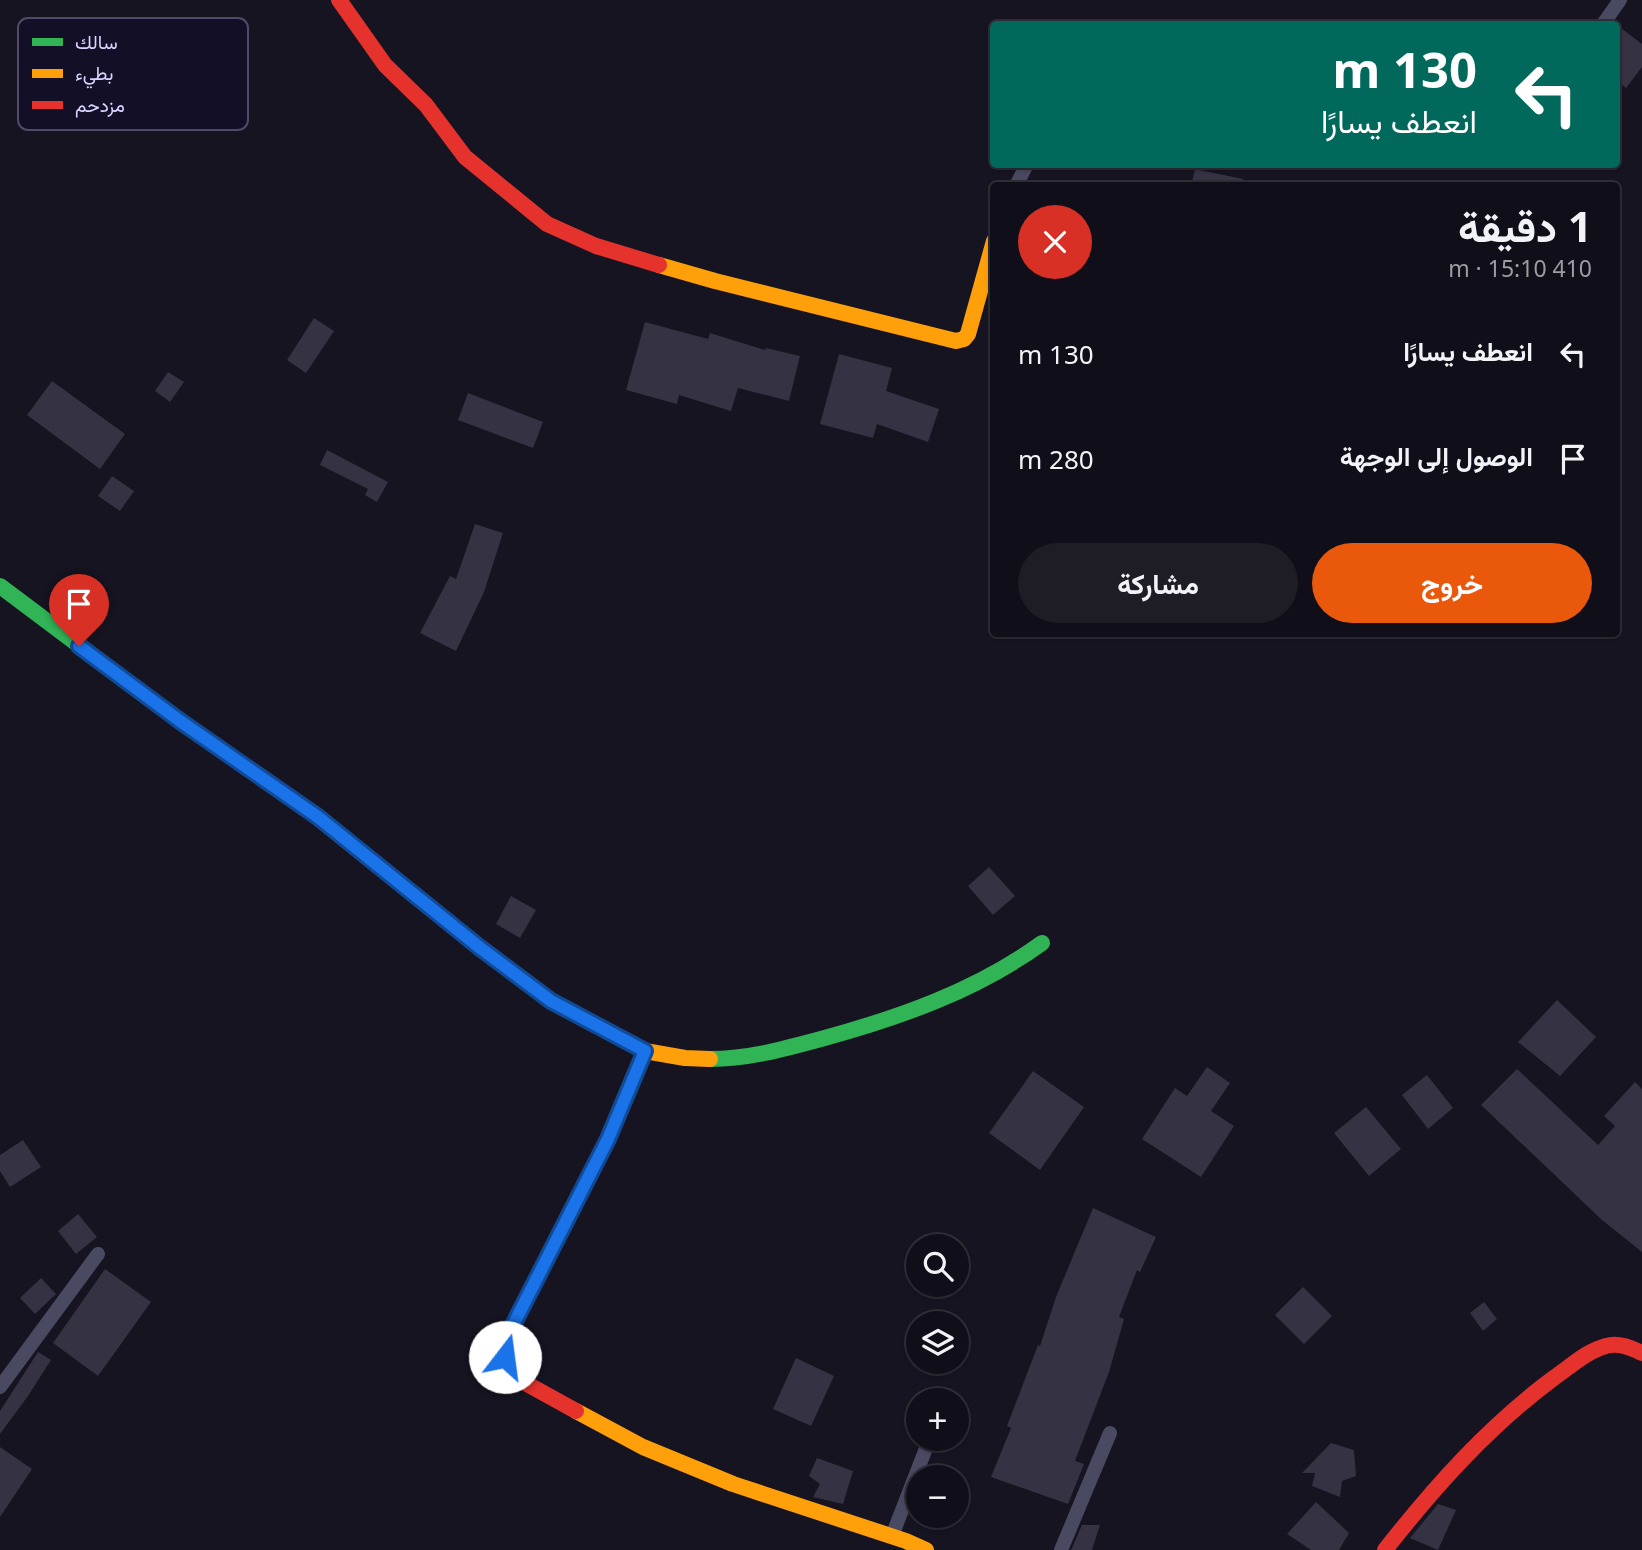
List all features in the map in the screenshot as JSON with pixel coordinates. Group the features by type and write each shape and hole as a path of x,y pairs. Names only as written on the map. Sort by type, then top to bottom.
{"street":[{"path":"339,0 385,65 426,105 465,157 547,224 596,246 715,282 956,341 964,339 968,334 990,255"},
{"path":"1605,21 1620,0"},
{"path":"0,586 180,721 280,789 551,1001 645,1051 685,1059 730,1059 777,1051 883,1021 942,999 1020,959 1042,943"},
{"path":"645,1051 608,1139 510,1331 505,1357 519,1379 643,1447 733,1484 892,1536 926,1550"},
{"path":"0,1387 98,1254"},
{"path":"1385,1550 1470,1449 1542,1387 1587,1354 1608,1345 1626,1346 1642,1353"},
{"path":"1062,1550 1110,1433"},
{"path":"892,1536 925,1451"}],"building":[{"path":"1620,27 1642,44 1642,67 1626,88 1620,83"},
{"path":"1195,169 1243,179 1243,182 1192,182"},
{"path":"314,318 334,331 306,373 287,360"},
{"path":"645,322 708,339 710,333 765,350 766,348 800,356 789,401 738,388 731,411 679,395 677,404 626,390"},
{"path":"839,354 892,368 886,391 939,409 928,442 877,424 873,438 820,424"},
{"path":"168,372 184,382 170,402 155,391"},
{"path":"52,381 125,434 100,469 27,415"},
{"path":"468,393 543,422 533,448 458,420"},
{"path":"327,450 388,482 377,502 365,495 368,489 320,465"},
{"path":"112,476 134,491 120,511 98,496"},
{"path":"475,524 503,533 484,592 456,651 420,633 450,576 456,579"},
{"path":"989,867 1015,896 993,915 968,886"},
{"path":"511,896 536,910 520,938 496,924"},
{"path":"1557,1000 1596,1037 1560,1076 1518,1042"},
{"path":"1207,1067 1230,1083 1211,1111 1234,1126 1201,1177 1142,1139 1175,1088 1187,1096"},
{"path":"1517,1069 1598,1145 1615,1126 1604,1116 1635,1082 1642,1089 1642,1252 1602,1220 1481,1105"},
{"path":"1033,1071 1084,1107 1040,1170 989,1133"},
{"path":"1427,1075 1453,1108 1428,1129 1402,1095"},
{"path":"1366,1107 1401,1149 1369,1176 1334,1133"},
{"path":"23,1140 41,1167 10,1187 0,1171 0,1155"},
{"path":"1093,1208 1156,1237 1140,1272 1137,1270 1119,1317 1124,1319 1109,1372 1075,1461 1084,1464 1068,1504 991,1477 1011,1428 1007,1426"},
{"path":"78,1214 97,1237 76,1254 58,1231"},
{"path":"105,1269 151,1302 98,1376 53,1343"},
{"path":"41,1278 56,1294 35,1314 20,1298"},
{"path":"1303,1287 1332,1316 1304,1344 1275,1315"},
{"path":"1484,1302 1497,1319 1483,1331 1470,1313"},
{"path":"38,1352 51,1360 0,1434 0,1411"},
{"path":"796,1358 834,1376 811,1426 773,1409"},
{"path":"1331,1443 1354,1450 1356,1476 1342,1481 1340,1497 1312,1486 1315,1473 1302,1473"},
{"path":"0,1447 32,1469 0,1517"},
{"path":"817,1458 853,1471 843,1504 813,1497 820,1484 809,1476"},
{"path":"1316,1502 1349,1533 1339,1550 1311,1550 1287,1534"},
{"path":"1438,1504 1456,1510 1438,1550 1410,1538"},
{"path":"1082,1525 1100,1525 1092,1550 1071,1550"}],"traffic: fast":[{"path":"0,586 180,721 312,813"},
{"path":"710,1059 780,1050 907,1012 963,989 1017,960 1042,943"}],"traffic: slow":[{"path":"659,265 956,341 964,339 968,334 990,255"},
{"path":"312,813 551,1001 645,1051 710,1059"},
{"path":"576,1411 643,1447 733,1484 926,1550"}],"traffic: jam":[{"path":"339,0 385,65 426,105 465,157 547,224 596,246 659,265"},
{"path":"576,1411 518,1379 505,1357 510,1331 608,1139 645,1051"},
{"path":"1385,1550 1464,1458 1508,1416 1555,1377 1586,1355 1606,1346 1620,1345 1642,1353"}],"route":[{"path":"79,646 180,721 318,817 479,947 551,1001 645,1051 608,1139 510,1331 505,1357"}]}
